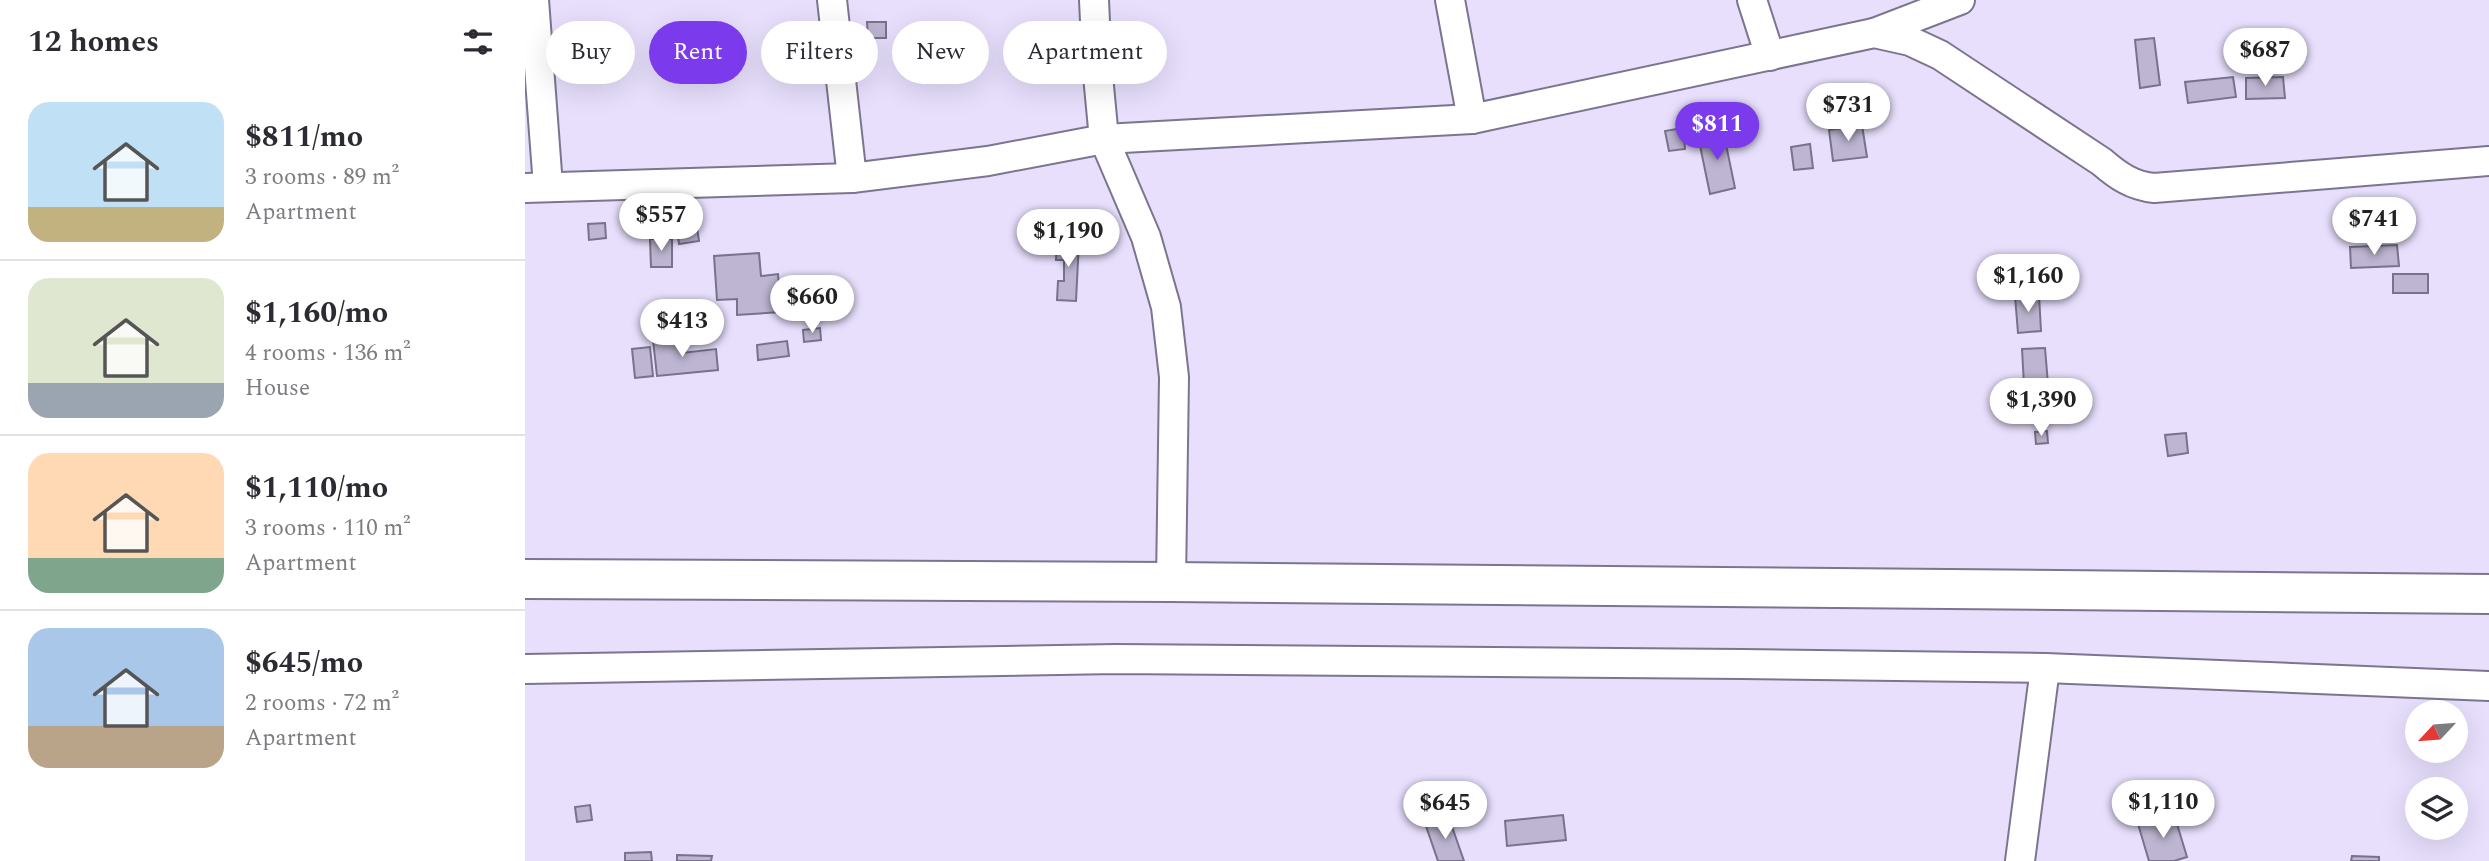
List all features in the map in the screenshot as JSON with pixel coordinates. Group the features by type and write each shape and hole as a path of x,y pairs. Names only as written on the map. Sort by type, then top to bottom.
{"main road":[{"path":"525,579 2489,594"}],"street":[{"path":"534,0 537,187 852,178 988,161 1104,139 1472,119 1874,33 1960,0"},
{"path":"832,0 852,178"},
{"path":"1094,0 1104,139 1146,237 1166,307 1174,377 1171,582"},
{"path":"1450,0 1472,119"},
{"path":"1752,0 1770,56"},
{"path":"1874,33 1910,41 1940,55 2126,180 2141,187 2489,161"},
{"path":"525,669 1116,659 2045,668 2489,686"},
{"path":"2019,861 2045,668"}],"building":[{"path":"878,22 886,22 886,38 878,38"},
{"path":"2154,38 2160,85 2140,88 2135,40"},
{"path":"2233,77 2236,97 2188,103 2185,82"},
{"path":"2283,77 2285,98 2246,99 2246,78"},
{"path":"1862,125 1867,157 1833,161 1829,130"},
{"path":"1683,128 1685,149 1669,151 1665,131"},
{"path":"1723,130 1735,188 1710,194 1698,136"},
{"path":"1810,144 1813,168 1794,170 1791,147"},
{"path":"605,223 606,238 589,240 588,224"},
{"path":"697,228 699,241 679,244 677,230"},
{"path":"650,239 672,239 672,267 651,267"},
{"path":"1057,240 1079,241 1076,301 1057,300 1058,281 1064,281 1064,260 1056,260"},
{"path":"2397,245 2399,266 2351,268 2350,247"},
{"path":"759,253 761,276 778,274 781,312 737,315 737,299 717,300 714,256"},
{"path":"2393,274 2428,274 2428,293 2393,293"},
{"path":"2039,295 2041,331 2018,333 2015,296"},
{"path":"820,328 821,340 804,342 803,330"},
{"path":"680,337 682,353 716,349 718,370 657,376 653,340"},
{"path":"787,341 789,356 758,360 757,345"},
{"path":"650,347 653,376 635,378 632,349"},
{"path":"2045,348 2048,384 2024,385 2022,349"},
{"path":"2047,431 2048,443 2036,444 2035,432"},
{"path":"2186,433 2188,453 2168,456 2165,435"},
{"path":"590,805 592,820 577,822 575,807"},
{"path":"2174,814 2187,857 2174,861 2149,861 2138,824"},
{"path":"1563,815 1566,840 1507,846 1505,821"},
{"path":"1449,818 1464,861 1438,861 1426,826"},
{"path":"651,852 652,861 625,861 625,853"},
{"path":"677,855 712,856 711,861 677,861"},
{"path":"2352,856 2379,857 2379,861 2351,861"}]}
